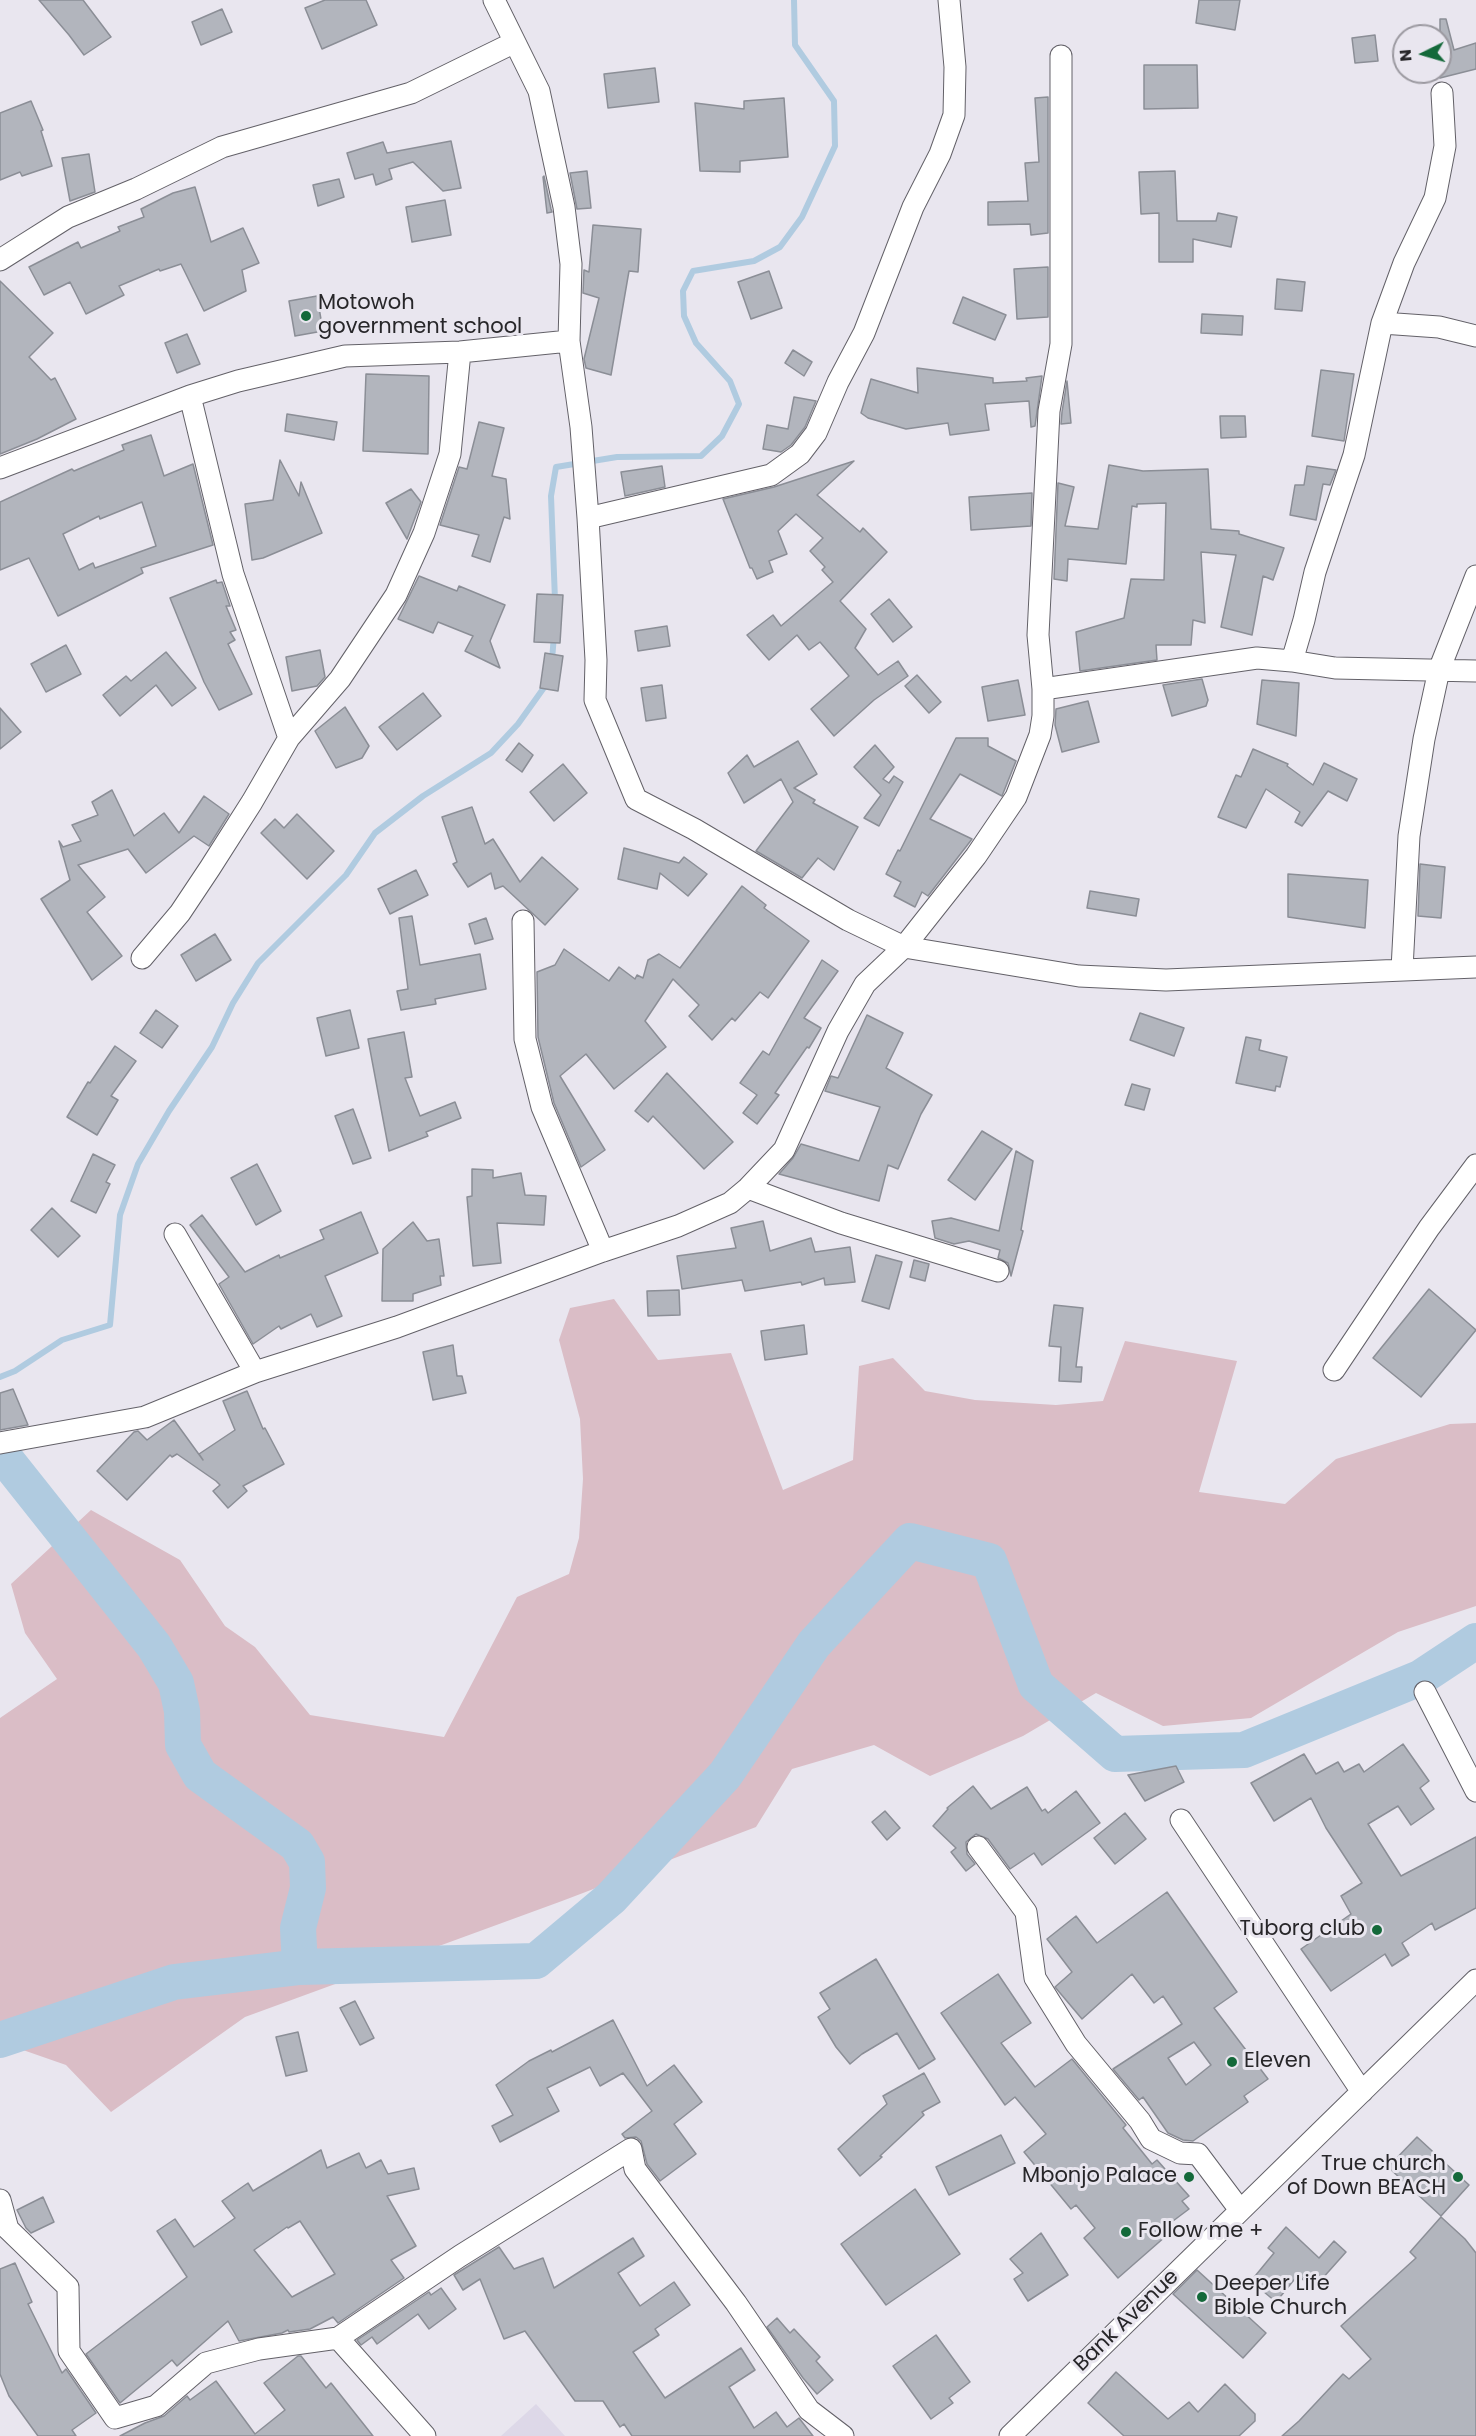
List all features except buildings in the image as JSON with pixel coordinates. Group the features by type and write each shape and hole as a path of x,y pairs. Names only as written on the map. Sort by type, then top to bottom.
{"street":[{"path":"494,0 513,43 539,91 564,207 571,264 569,341 586,482 597,660 595,700 636,799 694,829 848,920 904,947 1079,975 1155,979 1476,967"},
{"path":"588,518 771,475 800,454 816,433 838,382 864,333 913,207 940,154 954,115 955,67 949,0"},
{"path":"0,260 68,217 146,184 222,147 411,93 513,43"},
{"path":"2,1443 145,1418 255,1372 397,1327 603,1251 678,1226 730,1203 748,1188 784,1150 838,1031 865,984 904,947 976,856 1016,797 1040,735 1043,689 1038,635 1042,541 1049,411 1061,344 1061,56"},
{"path":"1292,660 1305,620 1315,572 1354,455 1382,323 1404,263 1435,198 1445,146 1442,93"},
{"path":"1382,323 1439,327 1476,336"},
{"path":"0,468 190,396 238,381 345,356 460,352 569,341"},
{"path":"142,958 180,913 252,802 289,738 339,679 396,595 424,533 450,454 460,352"},
{"path":"190,396 234,574 289,738"},
{"path":"1402,969 1409,836 1424,739 1440,670 1476,576"},
{"path":"1043,689 1257,658 1292,660 1335,668 1476,671"},
{"path":"523,921 525,1039 542,1107 603,1251"},
{"path":"1334,1370 1429,1228 1476,1165"},
{"path":"748,1188 841,1223 998,1270"},
{"path":"175,1234 255,1372"},
{"path":"1425,1692 1476,1791"},
{"path":"1181,1820 1362,2091"},
{"path":"978,1847 1026,1912 1035,1978 1076,2044 1140,2121 1151,2139 1180,2153 1198,2154 1240,2210"},
{"name":"Bank Avenue","path":"1017,2433 1240,2210 1476,1980"},
{"path":"0,2200 8,2229 68,2287 69,2351 115,2418 156,2406 206,2363 260,2349 338,2338 451,2262 631,2149 635,2169 736,2303 809,2410 843,2436"},
{"path":"338,2338 425,2436"}],"shaded area":[{"path":"614,1299 658,1360 731,1353 783,1490 853,1460 859,1366 893,1358 925,1391 975,1400 1056,1405 1103,1401 1125,1341 1237,1361 1199,1492 1285,1504 1336,1459 1450,1424 1476,1423 1476,1606 1398,1632 1251,1718 1163,1726 1096,1693 1023,1736 930,1776 874,1745 792,1769 756,1827 245,2017 111,2112 66,2065 0,2042 0,1718 57,1679 25,1633 11,1584 91,1510 180,1560 225,1626 255,1647 310,1715 444,1737 517,1597 569,1574 579,1538 583,1479 580,1419 559,1340 570,1308"},
{"path":"536,2404 565,2436 501,2436"}],"waterway":[{"path":"555,600 551,496 556,467 617,457 701,456 722,436 739,404 730,381 696,343 684,316 683,291 693,271 754,261 780,247 802,217 835,146 834,101 795,45 794,0"},
{"path":"552,660 554,635"},
{"path":"0,1377 15,1371 62,1340 110,1325 120,1215 138,1164 169,1111 212,1047 233,1003 258,963 346,875 375,833 423,796 491,753 518,724 548,682"},
{"path":"0,1452 154,1646 176,1683 182,1711 183,1745 200,1775 297,1845 307,1862 308,1888 298,1928 300,1967"},
{"path":"0,2040 174,1982 300,1967 536,1961 611,1898 725,1775 814,1644 910,1541 989,1561 1036,1685 1115,1754 1244,1750 1420,1678 1476,1641"}],"place":[{"name":"Motowoh government school","path":"306,316"},
{"name":"Tuborg club","path":"1377,1930"},
{"name":"Eleven","path":"1232,2062"},
{"name":"Mbonjo Palace","path":"1189,2177"},
{"name":"True church of Down BEACH","path":"1458,2177"},
{"name":"Follow me +","path":"1126,2232"},
{"name":"Deeper Life Bible Church","path":"1202,2297"}]}
